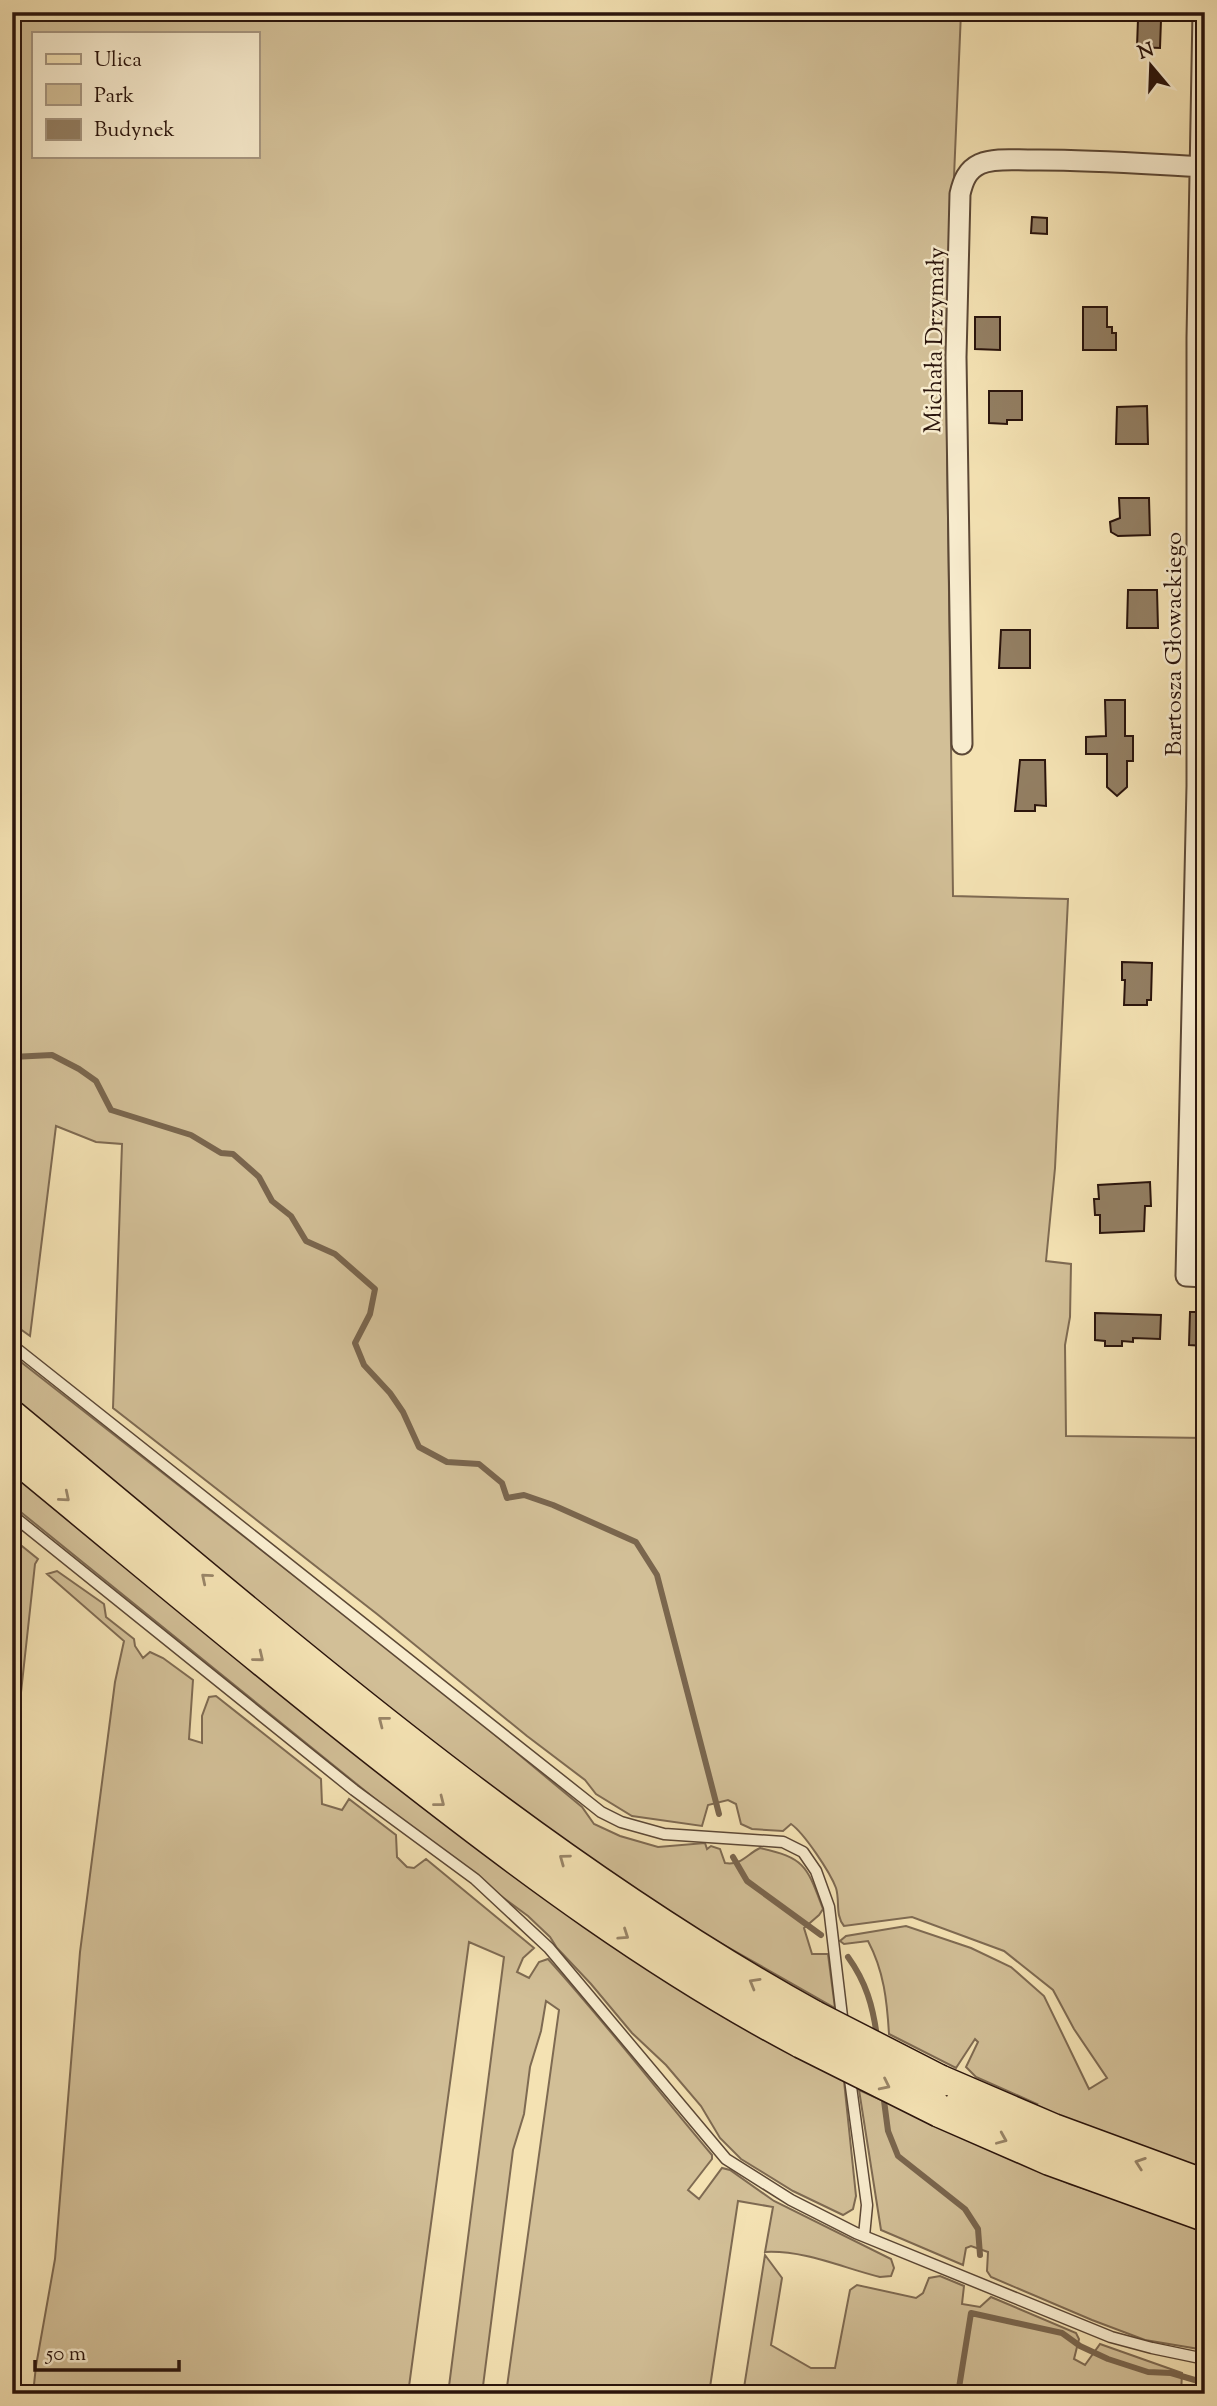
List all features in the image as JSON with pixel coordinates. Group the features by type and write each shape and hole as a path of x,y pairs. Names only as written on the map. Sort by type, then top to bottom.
{"main road":[{"path":"12,1417 359,1703 528,1833 723,1965 808,2030"},
{"path":"12,1453 301,1692 462,1819 644,1948 940,2096 1050,2159 1205,2215"},
{"path":"940,2096 1053,2130 1205,2186"}],"street":[{"name":"Bartosza Głowackiego","path":"1196,1277 1197,338 1203,12"},
{"name":"Michała Drzymały","path":"962,744 956,357 960,194 963,180 970,170 982,163 998,160 1069,159 1202,167"}],"lane":[{"path":"12,1345 601,1812 621,1822 663,1835 783,1842 803,1852 816,1871 829,1907 846,2042"},
{"path":"12,1515 354,1790 475,1880 549,1948 726,2159 791,2200 864,2236 1111,2337 1205,2359"},
{"path":"847,2056 867,2205 864,2236"}],"green space":[{"path":"12,12 961,12 946,365 953,896 1068,899 1055,1168 1046,1261 1071,1264 1070,1317 1065,1345 1066,1436 1205,1438 1205,2170 1032,2109 1037,2104 976,2077 966,2067 978,2042 975,2039 956,2068 889,2034 884,1986 868,1941 844,1944 840,1941 846,1936 906,1926 971,1948 1011,1967 1044,1996 1089,2089 1107,2078 1074,2029 1053,1990 1004,1951 912,1917 844,1926 833,1881 809,1844 791,1824 783,1831 752,1829 741,1824 736,1804 728,1800 708,1805 702,1826 632,1816 596,1794 585,1780 113,1408 122,1144 96,1142 56,1126 30,1336 12,1323"},
{"path":"12,1355 457,1703 582,1807 594,1824 620,1836 658,1847 705,1843 707,1849 711,1846 720,1849 725,1863 740,1861 760,1848 787,1856 803,1866 823,1909 804,1928 812,1954 828,1954 835,2008 701,1932 576,1853 469,1774 12,1403"},
{"path":"12,1469 708,2005 844,2081 856,2196 853,2209 843,2215 793,2191 741,2159 720,2138 701,2106 666,2065 632,2033 550,1937 528,1916 427,1841 12,1505"},
{"path":"12,1538 38,1559 35,1564 12,1775"},
{"path":"57,1571 104,1604 106,1617 134,1639 143,1658 150,1652 193,1680 189,1739 202,1743 202,1716 209,1697 216,1696 321,1779 322,1804 342,1810 349,1799 396,1835 397,1857 407,1867 414,1868 426,1859 534,1948 523,1958 517,1972 529,1978 539,1962 548,1959 712,2155 712,2159 688,2190 699,2199 722,2168 730,2170 774,2201 891,2259 894,2268 891,2276 880,2277 795,2254 765,2252 773,2207 738,2201 709,2394 506,2394 559,2010 546,2001 541,2031 530,2067 524,2114 513,2150 482,2394 448,2394 504,1957 469,1942 408,2394 33,2394 55,2259 80,1952 115,1682 124,1641 47,1574"},
{"path":"859,2090 1070,2184 1205,2228 1205,2350 1145,2340 991,2277 987,2271 988,2252 971,2246 966,2248 963,2265 881,2230"},
{"path":"765,2255 782,2278 771,2345 811,2368 835,2368 850,2290 857,2285 916,2298 923,2293 929,2278 940,2276 964,2286 962,2304 980,2307 991,2297 1076,2333 1079,2339 1074,2359 1085,2365 1100,2344 1182,2373 1181,2394 743,2394"}],"building":[{"path":"1138,19 1161,20 1160,48 1137,47"},
{"path":"1032,217 1047,218 1047,234 1031,233"},
{"path":"1083,307 1107,307 1107,327 1112,327 1112,333 1116,333 1116,350 1083,350"},
{"path":"975,317 1000,317 1000,350 975,349"},
{"path":"989,391 1022,391 1022,420 1007,420 1007,424 989,423"},
{"path":"1147,406 1148,444 1116,444 1117,407"},
{"path":"1119,498 1149,498 1150,535 1118,536 1111,532 1110,522 1120,518"},
{"path":"1128,590 1157,590 1158,628 1127,628"},
{"path":"1001,630 1030,630 1030,668 999,668"},
{"path":"1105,700 1125,700 1125,736 1133,736 1133,761 1127,761 1127,787 1117,796 1107,787 1107,754 1086,754 1086,737 1106,736"},
{"path":"1020,760 1045,760 1046,806 1035,805 1035,811 1015,811"},
{"path":"1122,962 1152,963 1151,1000 1147,1000 1147,1005 1124,1005 1125,980 1122,980"},
{"path":"1150,1182 1151,1206 1145,1206 1144,1231 1100,1233 1100,1215 1095,1215 1094,1199 1099,1199 1098,1185"},
{"path":"1190,1312 1205,1312 1205,1346 1189,1345"},
{"path":"1095,1313 1161,1315 1160,1339 1133,1338 1133,1342 1122,1341 1122,1346 1105,1346 1105,1341 1095,1340"}],"waterway":[{"path":"12,1057 52,1055 96,1081 111,1110 191,1135 221,1153 233,1154 259,1177 272,1201 291,1216 306,1241 335,1254 375,1289 370,1314 355,1343 364,1365 390,1393 403,1412 419,1447 447,1462 479,1464 502,1483 507,1498 524,1495 636,1542 657,1575 719,1814"},
{"path":"733,1857 747,1881 821,1935"},
{"path":"848,1957 868,1995 877,2037"},
{"path":"883,2093 888,2131 898,2156 965,2209 978,2229 980,2255"},
{"path":"958,2394 971,2313 1062,2333 1080,2346 1108,2359 1148,2372 1171,2373 1205,2383"}]}
